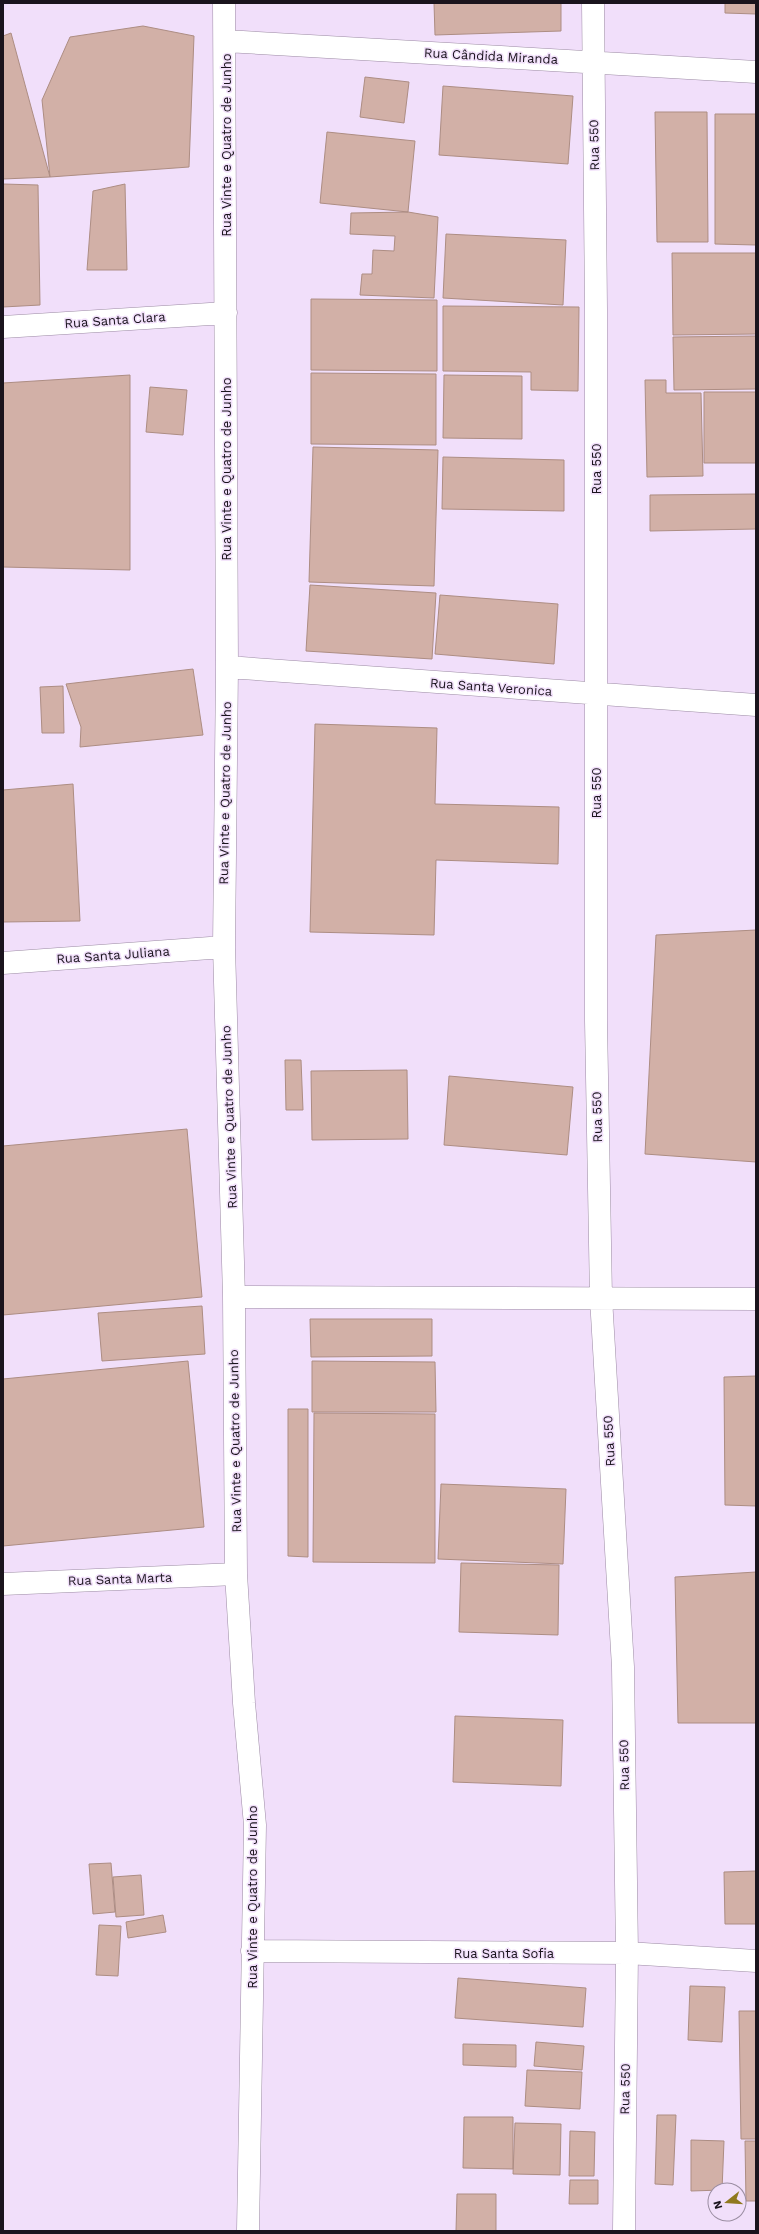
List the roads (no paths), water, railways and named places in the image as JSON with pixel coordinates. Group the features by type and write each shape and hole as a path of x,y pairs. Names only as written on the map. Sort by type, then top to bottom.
{"street":[{"name":"Rua Vinte e Quatro de Junho","path":"224,3 226,41 226,667 224,947 234,1297 236,1574 244,1703 255,1825 248,2231"},
{"name":"Rua 550","path":"593,3 596,324 596,1021 601,1298 623,1667 627,1953 624,2231"},
{"name":"Rua Cândida Miranda","path":"226,41 756,72"},
{"name":"Rua Santa Clara","path":"3,327 226,313"},
{"name":"Rua Santa Veronica","path":"226,667 596,695 756,705"},
{"name":"Rua Santa Juliana","path":"3,963 224,947"},
{"path":"234,1297 756,1299"},
{"name":"Rua Santa Marta","path":"3,1584 236,1574"},
{"name":"Rua Santa Sofia","path":"252,1951 627,1953 756,1961"}]}
